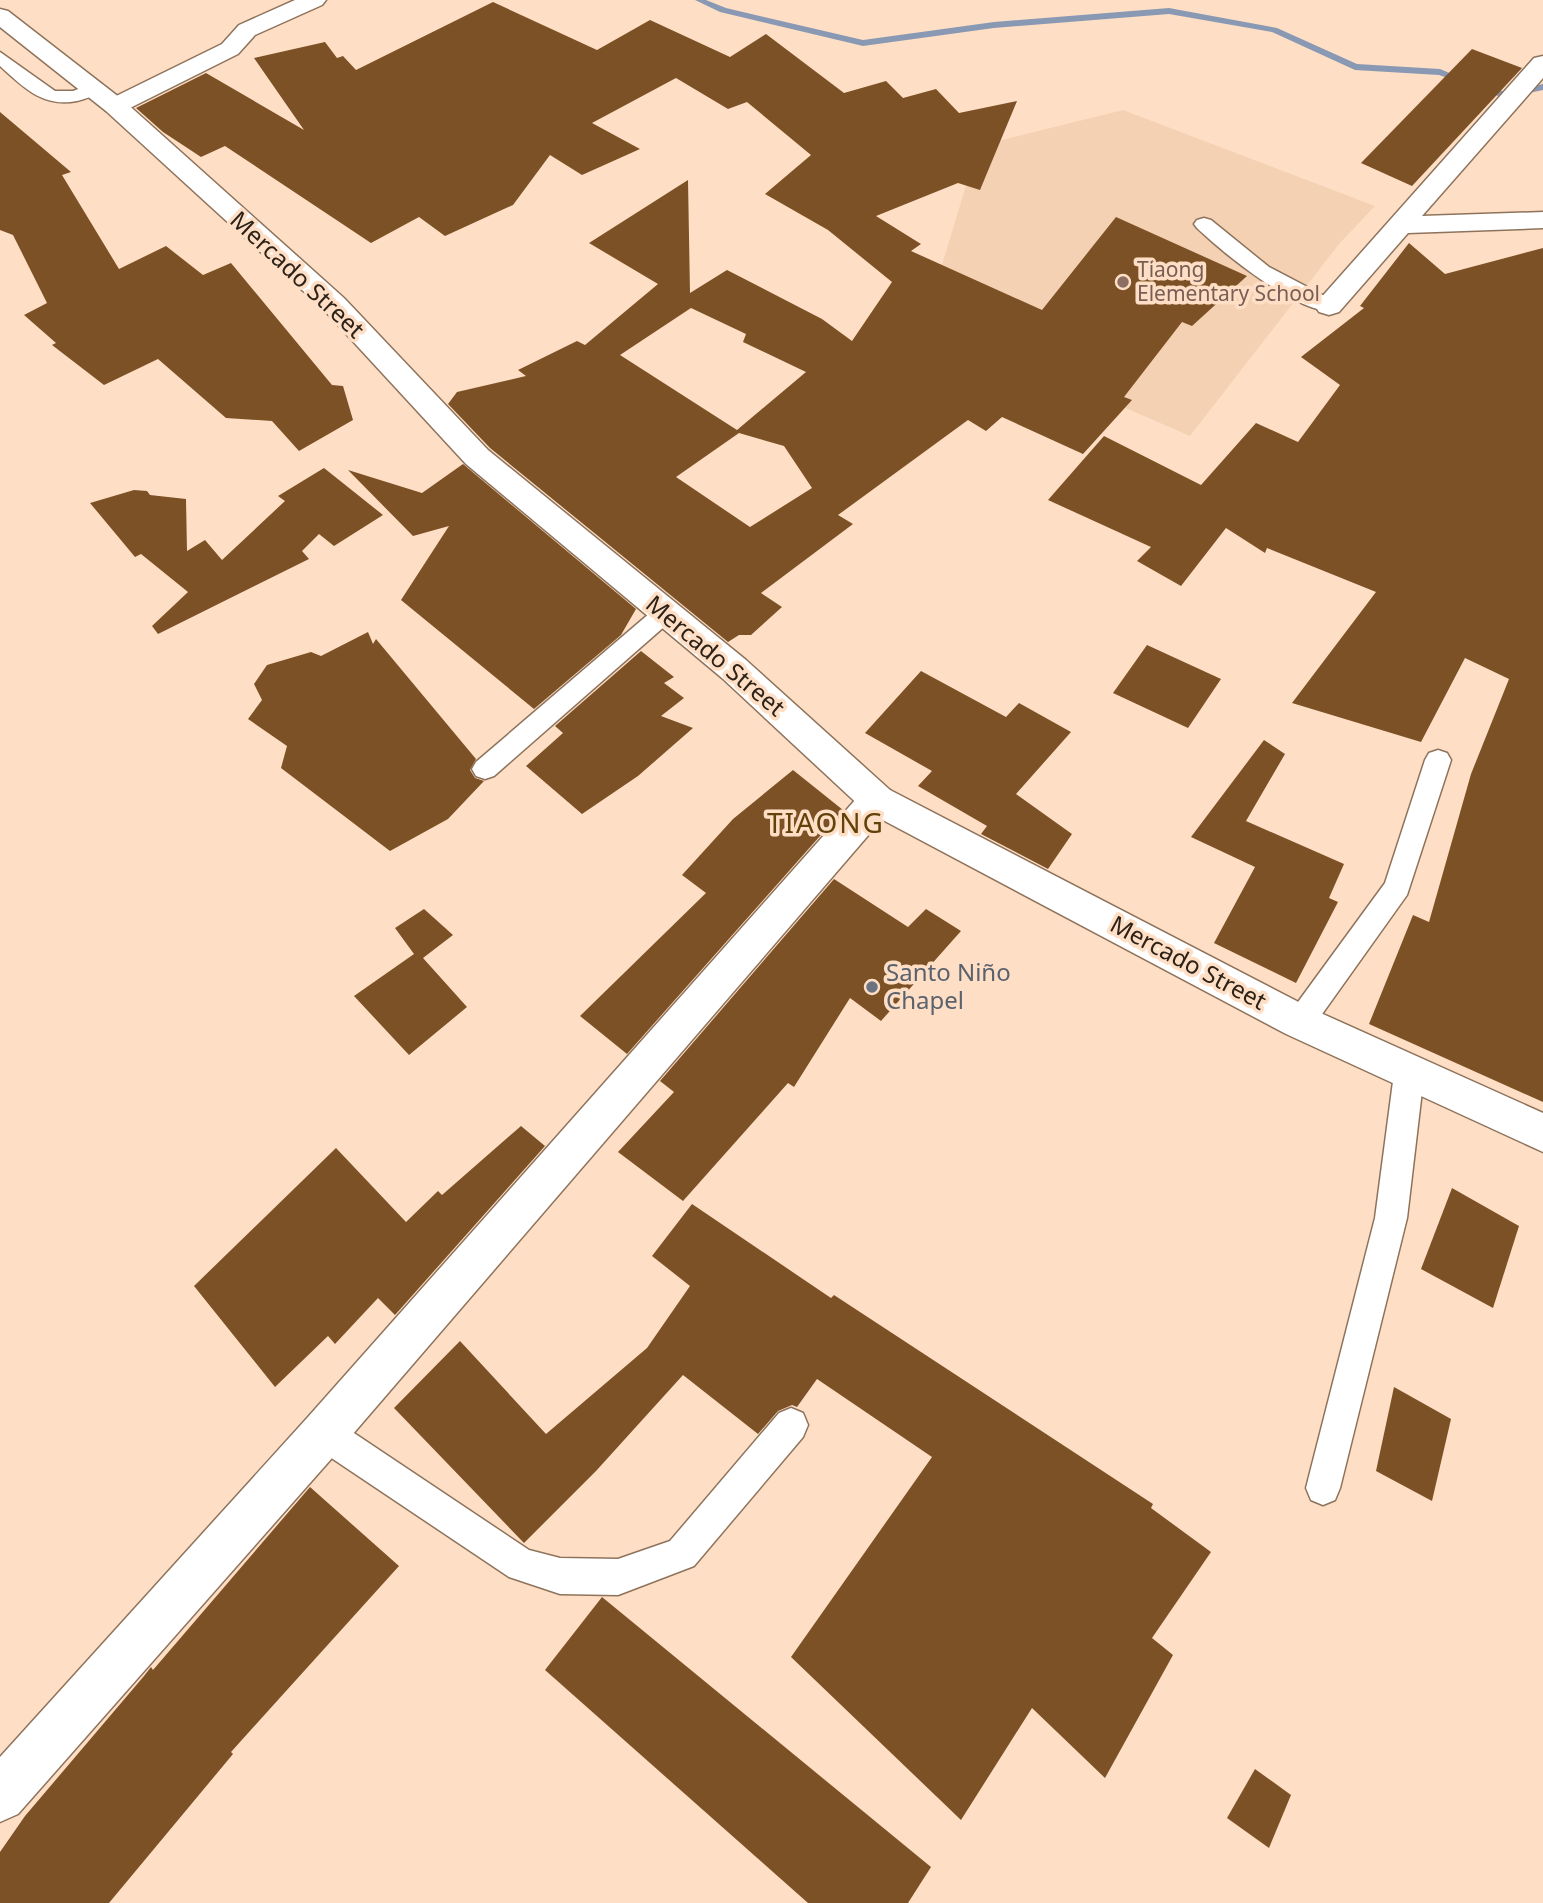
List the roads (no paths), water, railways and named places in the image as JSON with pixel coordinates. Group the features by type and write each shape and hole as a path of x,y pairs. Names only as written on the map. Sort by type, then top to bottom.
{"street":[{"path":"103,97 230,49 247,30 314,0"},
{"name":"Mercado Street","path":"0,16 103,97 334,304 477,457 734,669 877,800 1300,1022 1543,1133"},
{"path":"1329,306 1543,63"},
{"path":"1400,225 1543,220"},
{"path":"0,1796 324,1433 877,800"}],"lane":[{"path":"0,57 45,96 62,99 78,96 103,97"},
{"path":"1205,225 1245,262 1329,306"},
{"path":"485,769 665,613"},
{"path":"1300,1022 1397,887 1438,760"},
{"path":"1323,1488 1391,1218 1409,1074"},
{"path":"324,1433 521,1565 560,1576 618,1577 682,1555 791,1425"}],"waterway":[{"path":"699,0 723,10 863,43 994,25 1169,11 1274,30 1355,67 1440,72 1462,80"},
{"path":"1481,87 1504,95 1543,87"}],"place":[{"name":"Tiaong Elementary School","path":"1123,282"},
{"name":"Santo Niño Chapel","path":"872,987"}],"district":[{"name":"TIAONG","path":"826,823"}]}
